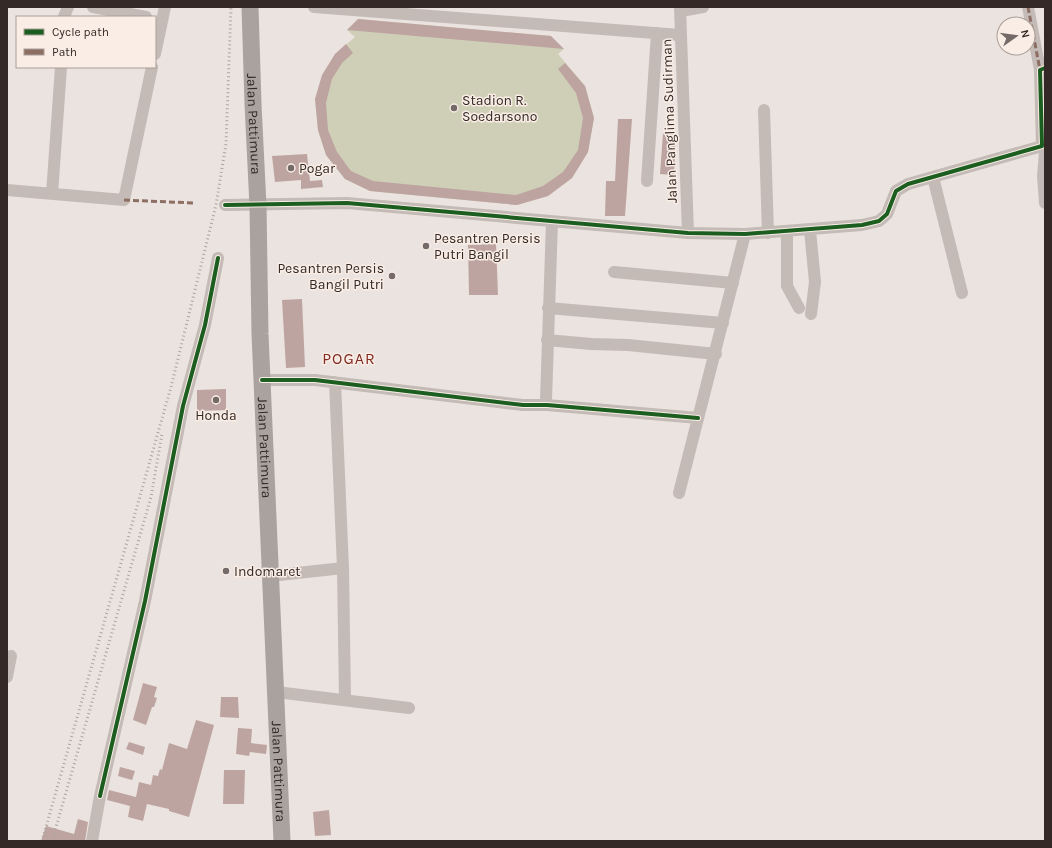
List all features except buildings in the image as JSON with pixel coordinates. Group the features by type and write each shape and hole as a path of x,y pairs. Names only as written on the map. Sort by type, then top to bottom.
{"highway":[{"name":"Jalan Pattimura","path":"250,7 258,206 262,380 282,841"}],"street":[{"path":"93,7 141,16"},
{"path":"156,43 158,22 165,7"},
{"path":"314,7 368,9 680,35"},
{"path":"680,9 702,7"},
{"path":"1028,7 1043,69 1043,176 1045,203"},
{"name":"Jalan Panglima Sudirman","path":"680,9 688,233"},
{"path":"647,181 657,33"},
{"path":"52,194 61,68"},
{"path":"7,190 124,200 152,68"},
{"path":"764,110 768,233"},
{"path":"225,205 258,206 346,202 552,222 688,233 745,234 787,232 862,225 879,221 888,214 893,197 900,187 933,177 1044,150"},
{"path":"933,177 962,294"},
{"path":"547,405 547,340 552,222"},
{"path":"810,230 815,282 811,314"},
{"path":"787,232 787,286 799,308"},
{"path":"679,493 716,354 745,234"},
{"path":"92,841 100,796 146,602 183,406 205,325 218,258"},
{"path":"614,272 733,284"},
{"path":"548,308 723,323"},
{"path":"547,340 591,344 628,345 716,354"},
{"path":"262,380 315,380 495,402 698,418"},
{"path":"335,382 343,568 345,700"},
{"path":"270,576 343,568"},
{"path":"7,677 11,656"},
{"path":"276,692 408,708"}],"green space":[{"name":"Stadion R. Soedarsono","path":"358,19 551,36 564,49 558,54 585,86 594,118 588,152 572,178 548,196 517,205 370,191 345,179 326,155 318,130 315,99 335,54 355,37 347,30"}],"railway":[{"path":"42,841 171,387 216,205 226,144 231,7"},
{"path":"52,841 151,497 162,434"}],"marked path":[{"path":"1028,7 1040,70"},
{"path":"124,200 194,203"}],"cycle path":[{"path":"225,205 347,203 688,233 745,234 862,225 879,221 887,214 896,191 908,184 1042,146 1040,70 1045,68"},
{"path":"100,796 145,601 183,406 205,325 218,258"},
{"path":"262,380 315,380 523,405 547,405 698,418"}],"place":[{"name":"Stadion R. Soedarsono","path":"454,108"},
{"name":"Pogar","path":"291,168"},
{"name":"Pesantren Persis Putri Bangil","path":"426,246"},
{"name":"Pesantren Persis Bangil Putri","path":"392,276"},
{"name":"Honda","path":"216,400"},
{"name":"Indomaret","path":"226,571"}],"district":[{"name":"POGAR","path":"349,358"}]}
